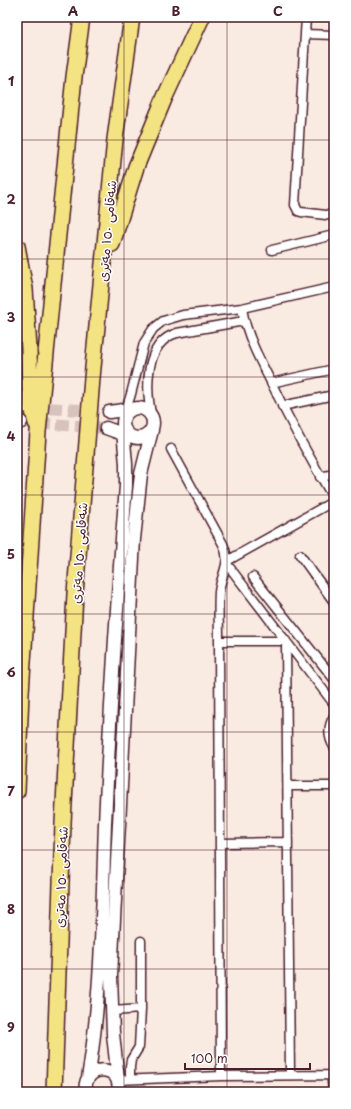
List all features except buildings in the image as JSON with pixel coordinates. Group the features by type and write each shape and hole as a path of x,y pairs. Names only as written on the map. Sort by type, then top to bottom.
{"highway":[{"path":"74,77 75,17"},
{"path":"17,791 21,693 38,432 74,77 82,17"},
{"name":"شەقامی ١٥٠ مەتری","path":"54,1092 63,823 75,602 92,378 115,139 132,17"},
{"path":"103,271 136,167 164,99 202,17"},
{"path":"191,42 210,17"},
{"path":"17,246 25,289 29,349 30,398 38,432"}],"street":[{"path":"306,17 295,205 301,212 334,216"},
{"path":"305,34 334,35"},
{"path":"272,250 334,235"},
{"path":"86,1092 95,1025 99,976 111,694 126,486 125,433 122,420 127,412 144,343 155,326 173,317 242,308 334,288"},
{"path":"227,562 334,500 282,406 244,321 242,308"},
{"path":"122,1084 115,1064 111,976 134,539 141,474 152,425 149,404 149,375 154,355 162,341 169,335 244,321"},
{"path":"271,383 334,369"},
{"path":"282,406 334,395"},
{"path":"106,428 141,439 146,437 152,425 150,414 142,408 127,412 109,412"},
{"path":"172,449 223,544 226,551 227,562 219,591 218,642 221,1076"},
{"path":"320,477 334,474"},
{"path":"300,555 334,602"},
{"path":"227,562 334,704"},
{"path":"253,577 334,679"},
{"path":"218,642 286,641"},
{"path":"286,641 290,1075"},
{"path":"334,716 329,731 334,747"},
{"path":"288,786 334,786"},
{"path":"220,843 288,842"},
{"path":"122,1084 130,1067 131,1060 139,1047 141,1009 141,941"},
{"path":"112,1011 141,1009"},
{"path":"88,1078 96,1071 106,1070 115,1075 122,1084"},
{"path":"122,1084 221,1076 334,1074 332,1082 333,1092"}],"tunnel":[{"path":"32,407 109,412"},
{"path":"21,422 106,428"}]}
